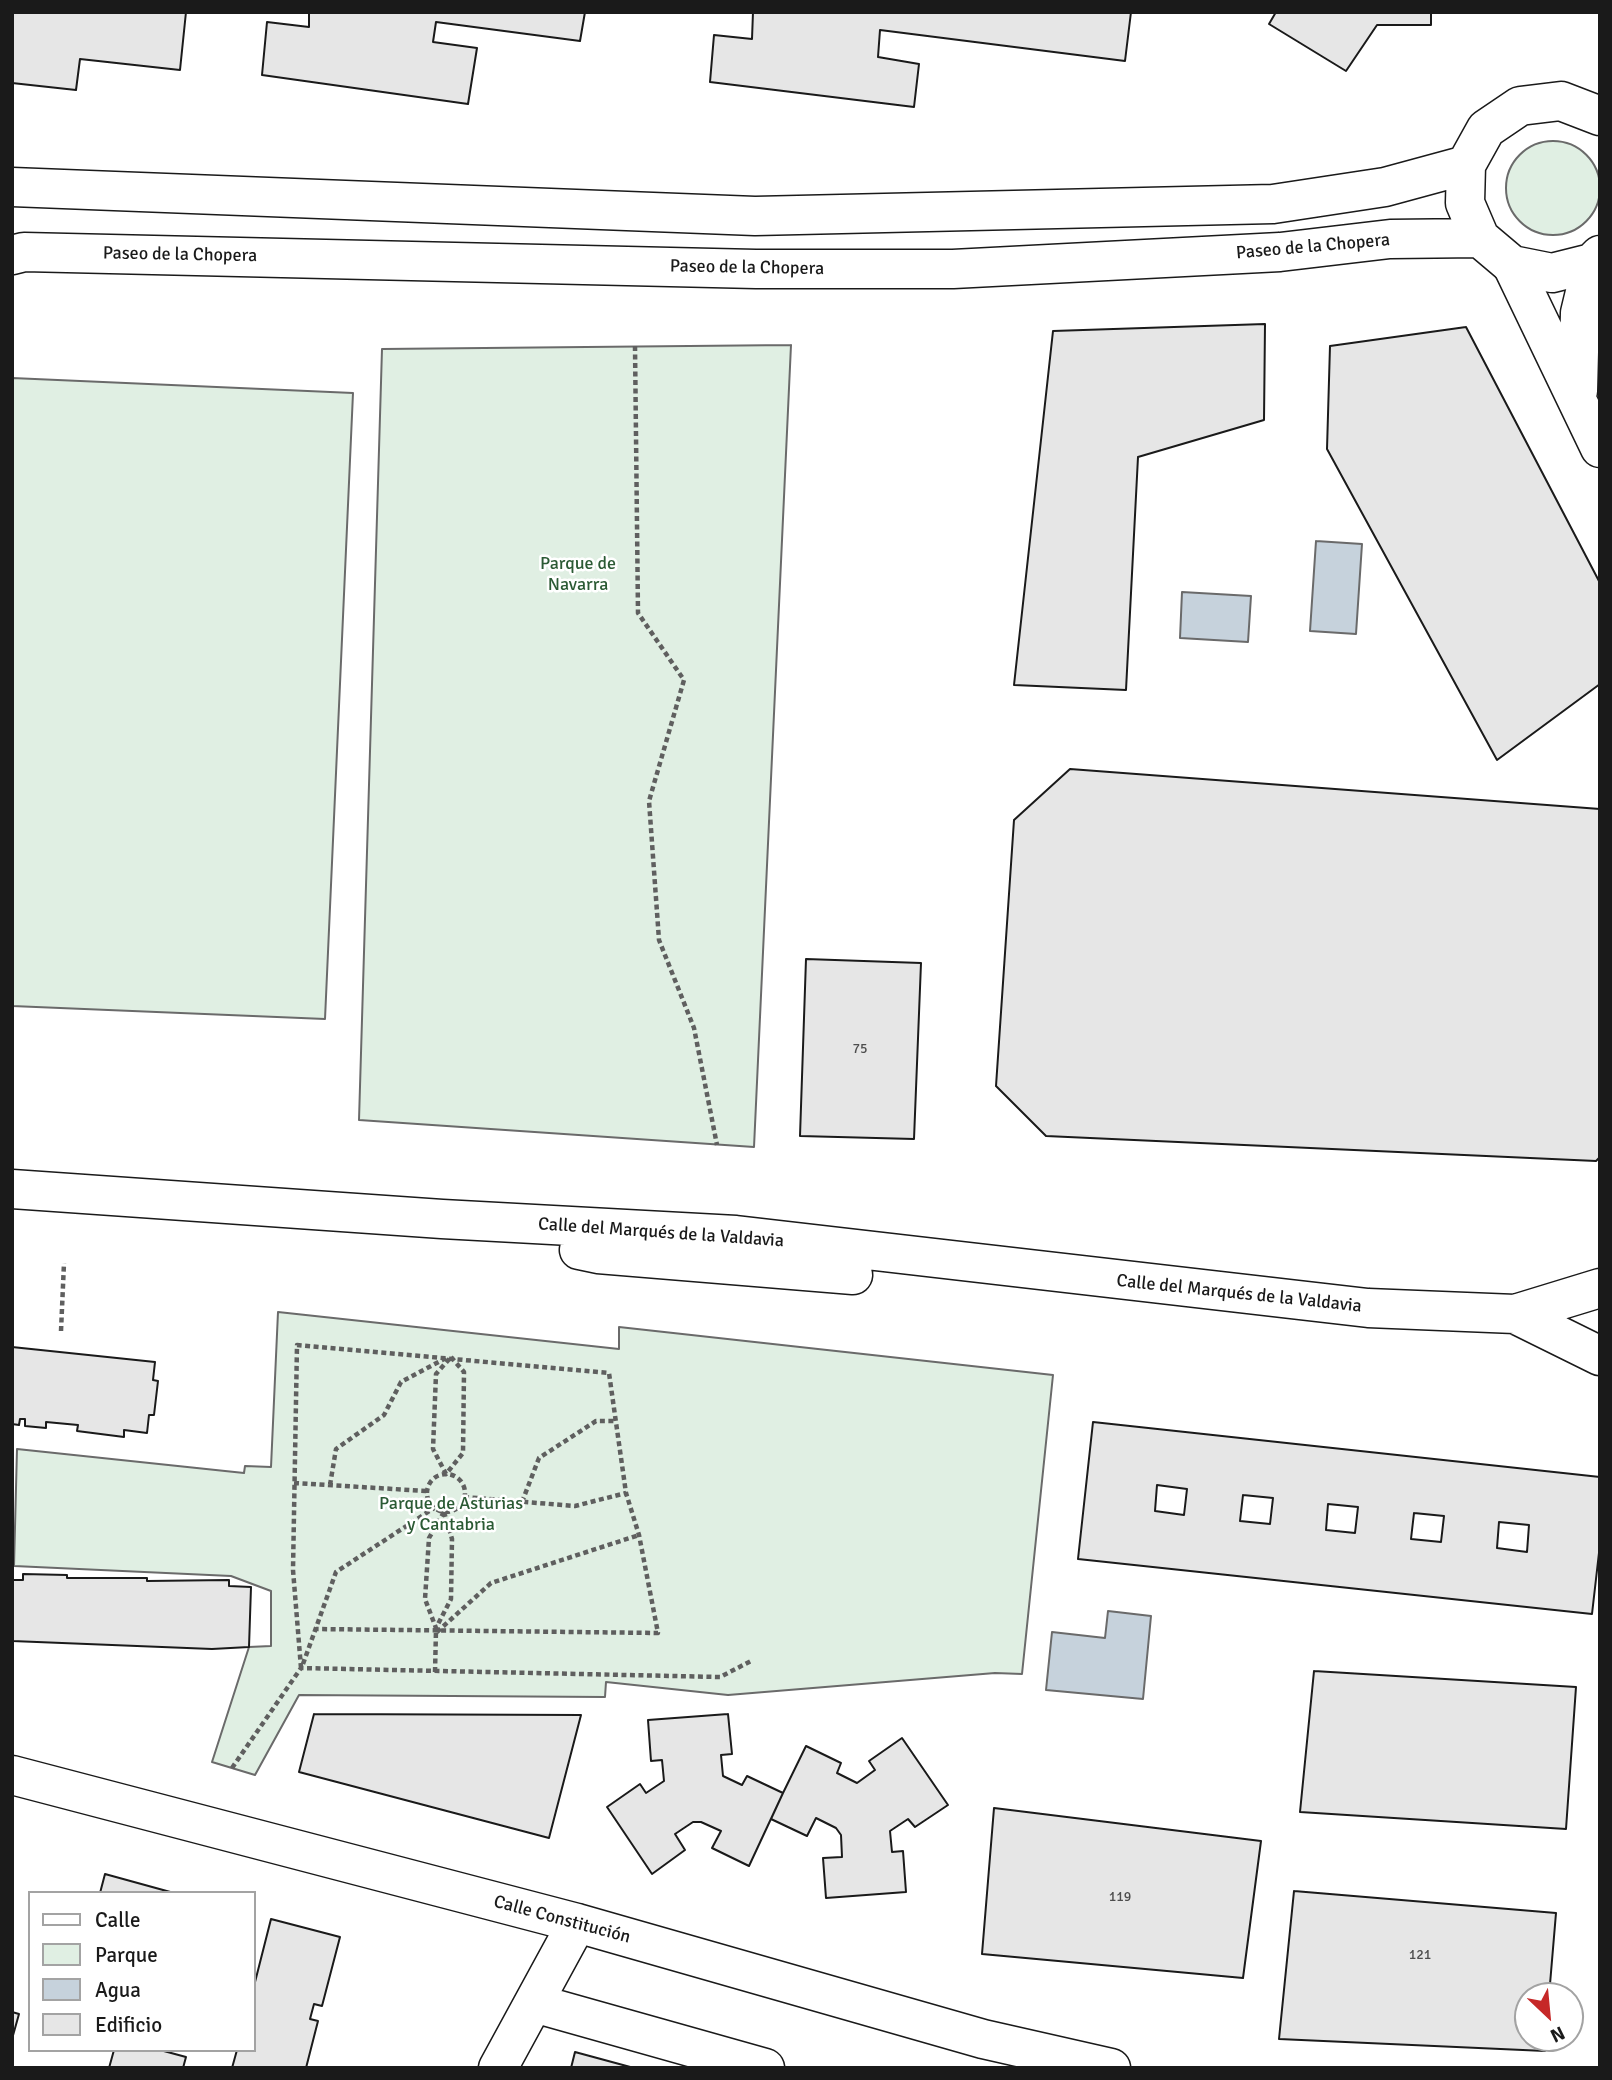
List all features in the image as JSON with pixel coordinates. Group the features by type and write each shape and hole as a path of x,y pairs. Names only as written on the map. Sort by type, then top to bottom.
{"street":[{"path":"1600,115 1561,101 1520,106 1486,129 1466,165 1465,203 1480,238 1512,265 1600,448"},
{"path":"12,187 755,216 1273,204 1385,187 1466,165"},
{"name":"Paseo de la Chopera","path":"12,255 24,252 756,269 953,269 1280,253 1390,239 1480,238"},
{"path":"1512,265 1552,273 1596,259"},
{"path":"1577,397 1580,313 1596,259"},
{"name":"Calle del Marqués de la Valdavia","path":"12,1189 442,1219 736,1235 1368,1308 1515,1314 1600,1287"},
{"name":"Calle del Marqués de la Valdavia","path":"1515,1314 1600,1356"},
{"name":"Calle Constitución","path":"12,1775 577,1923 999,2056 1111,2068"},
{"path":"498,2068 577,1923"},
{"path":"534,2003 765,2068"}],"path":[{"path":"635,346 638,613 684,680 649,801 659,940 694,1028 717,1145"},
{"path":"61,1331 64,1263"},
{"path":"301,1668 293,1570 297,1345 609,1373 626,1493 639,1535 658,1633 316,1629"},
{"path":"446,1475 433,1449 436,1374 451,1357"},
{"path":"446,1475 463,1453 464,1372 451,1357"},
{"path":"330,1485 336,1449 384,1415 401,1382 427,1366 451,1357"},
{"path":"522,1502 539,1458 596,1421 615,1421"},
{"path":"446,1475 461,1482 464,1497 459,1507 444,1512 434,1508 427,1492 435,1477 446,1475"},
{"path":"294,1483 427,1492"},
{"path":"464,1497 575,1506 626,1493"},
{"path":"232,1768 301,1668 336,1572 434,1508"},
{"path":"436,1630 451,1599 452,1539 444,1512"},
{"path":"435,1672 436,1630 425,1599 429,1538 444,1512"},
{"path":"436,1630 491,1583 639,1535"},
{"path":"301,1668 720,1677 753,1660"}],"green space":[{"path":"1553,141 1571,145 1586,155 1596,170 1600,188 1596,206 1586,221 1571,231 1553,235 1535,231 1520,221 1510,206 1506,188 1510,170 1520,155 1535,145"},
{"name":"Parque de Navarra","path":"791,345 754,1147 359,1120 382,349"},
{"path":"12,378 353,393 325,1019 12,1006"},
{"name":"Parque de Asturias y Cantabria","path":"278,1312 619,1349 619,1327 1053,1375 1022,1674 995,1673 728,1695 606,1682 605,1697 299,1695 255,1775 212,1762 249,1647 271,1646 271,1591 231,1576 14,1566 17,1449 244,1473 245,1466 271,1467"}],"water":[{"path":"1316,541 1362,544 1356,634 1310,631"},
{"path":"1182,592 1251,596 1248,642 1180,638"},
{"path":"1108,1611 1151,1616 1143,1699 1046,1690 1052,1632 1105,1638"}],"building":[{"path":"12,12 186,12 180,70 80,59 76,90 12,83"},
{"path":"309,12 585,12 580,41 436,22 433,42 477,48 468,104 262,75 267,22 309,27"},
{"path":"753,12 1131,12 1125,61 880,30 878,57 919,64 914,107 710,82 714,35 752,39"},
{"path":"1276,12 1431,12 1431,25 1377,25 1346,71 1269,24"},
{"path":"1265,324 1264,420 1138,457 1126,690 1014,685 1053,331"},
{"path":"1466,327 1600,583 1600,684 1497,760 1327,449 1330,346"},
{"path":"1070,769 1600,809 1600,1157 1596,1161 1046,1136 996,1086 1014,820"},
{"path":"806,959 921,963 914,1139 800,1136"},
{"path":"12,1347 155,1362 153,1380 158,1381 154,1415 149,1415 147,1433 124,1430 124,1437 77,1431 78,1425 46,1422 46,1428 25,1426 25,1419 20,1419 19,1425 12,1424"},
{"path":"1093,1422 1600,1477 1600,1544 1592,1614 1078,1559","holes":["1157,1485 1187,1489 1184,1515 1155,1511","1243,1495 1273,1498 1270,1524 1240,1521","1328,1504 1358,1507 1355,1533 1326,1530","1414,1513 1444,1516 1441,1542 1411,1539","1499,1522 1529,1525 1527,1552 1497,1548"]},
{"path":"23,1574 67,1575 67,1578 147,1578 147,1581 229,1580 229,1586 251,1587 249,1647 212,1649 12,1641 13,1580 23,1580"},
{"path":"1314,1671 1576,1687 1566,1829 1300,1812"},
{"path":"314,1714 581,1715 549,1838 299,1772"},
{"path":"728,1714 732,1754 721,1755 723,1776 742,1785 747,1776 783,1793 749,1866 712,1848 721,1831 701,1822 693,1822 675,1834 685,1850 652,1874 607,1807 640,1784 646,1793 664,1781 662,1760 651,1761 648,1720"},
{"path":"902,1738 948,1805 915,1827 908,1819 890,1831 892,1852 903,1851 906,1892 826,1898 823,1858 842,1857 841,1835 836,1828 816,1818 807,1836 771,1819 783,1793 806,1746 841,1763 837,1773 857,1783 875,1770 869,1761"},
{"path":"994,1808 1261,1841 1243,1978 982,1954"},
{"path":"105,1874 167,1891 101,1891"},
{"path":"1294,1891 1556,1913 1550,1982 1514,1982 1514,2050 1279,2039"},
{"path":"271,1919 340,1937 322,2006 314,2004 310,2019 318,2021 306,2068 232,2068 236,2052 256,2052 256,1978"},
{"path":"12,2012 19,2014 12,2039"},
{"path":"113,2052 167,2052 186,2057 183,2068 109,2068"},
{"path":"575,2052 634,2068 571,2068"}]}
